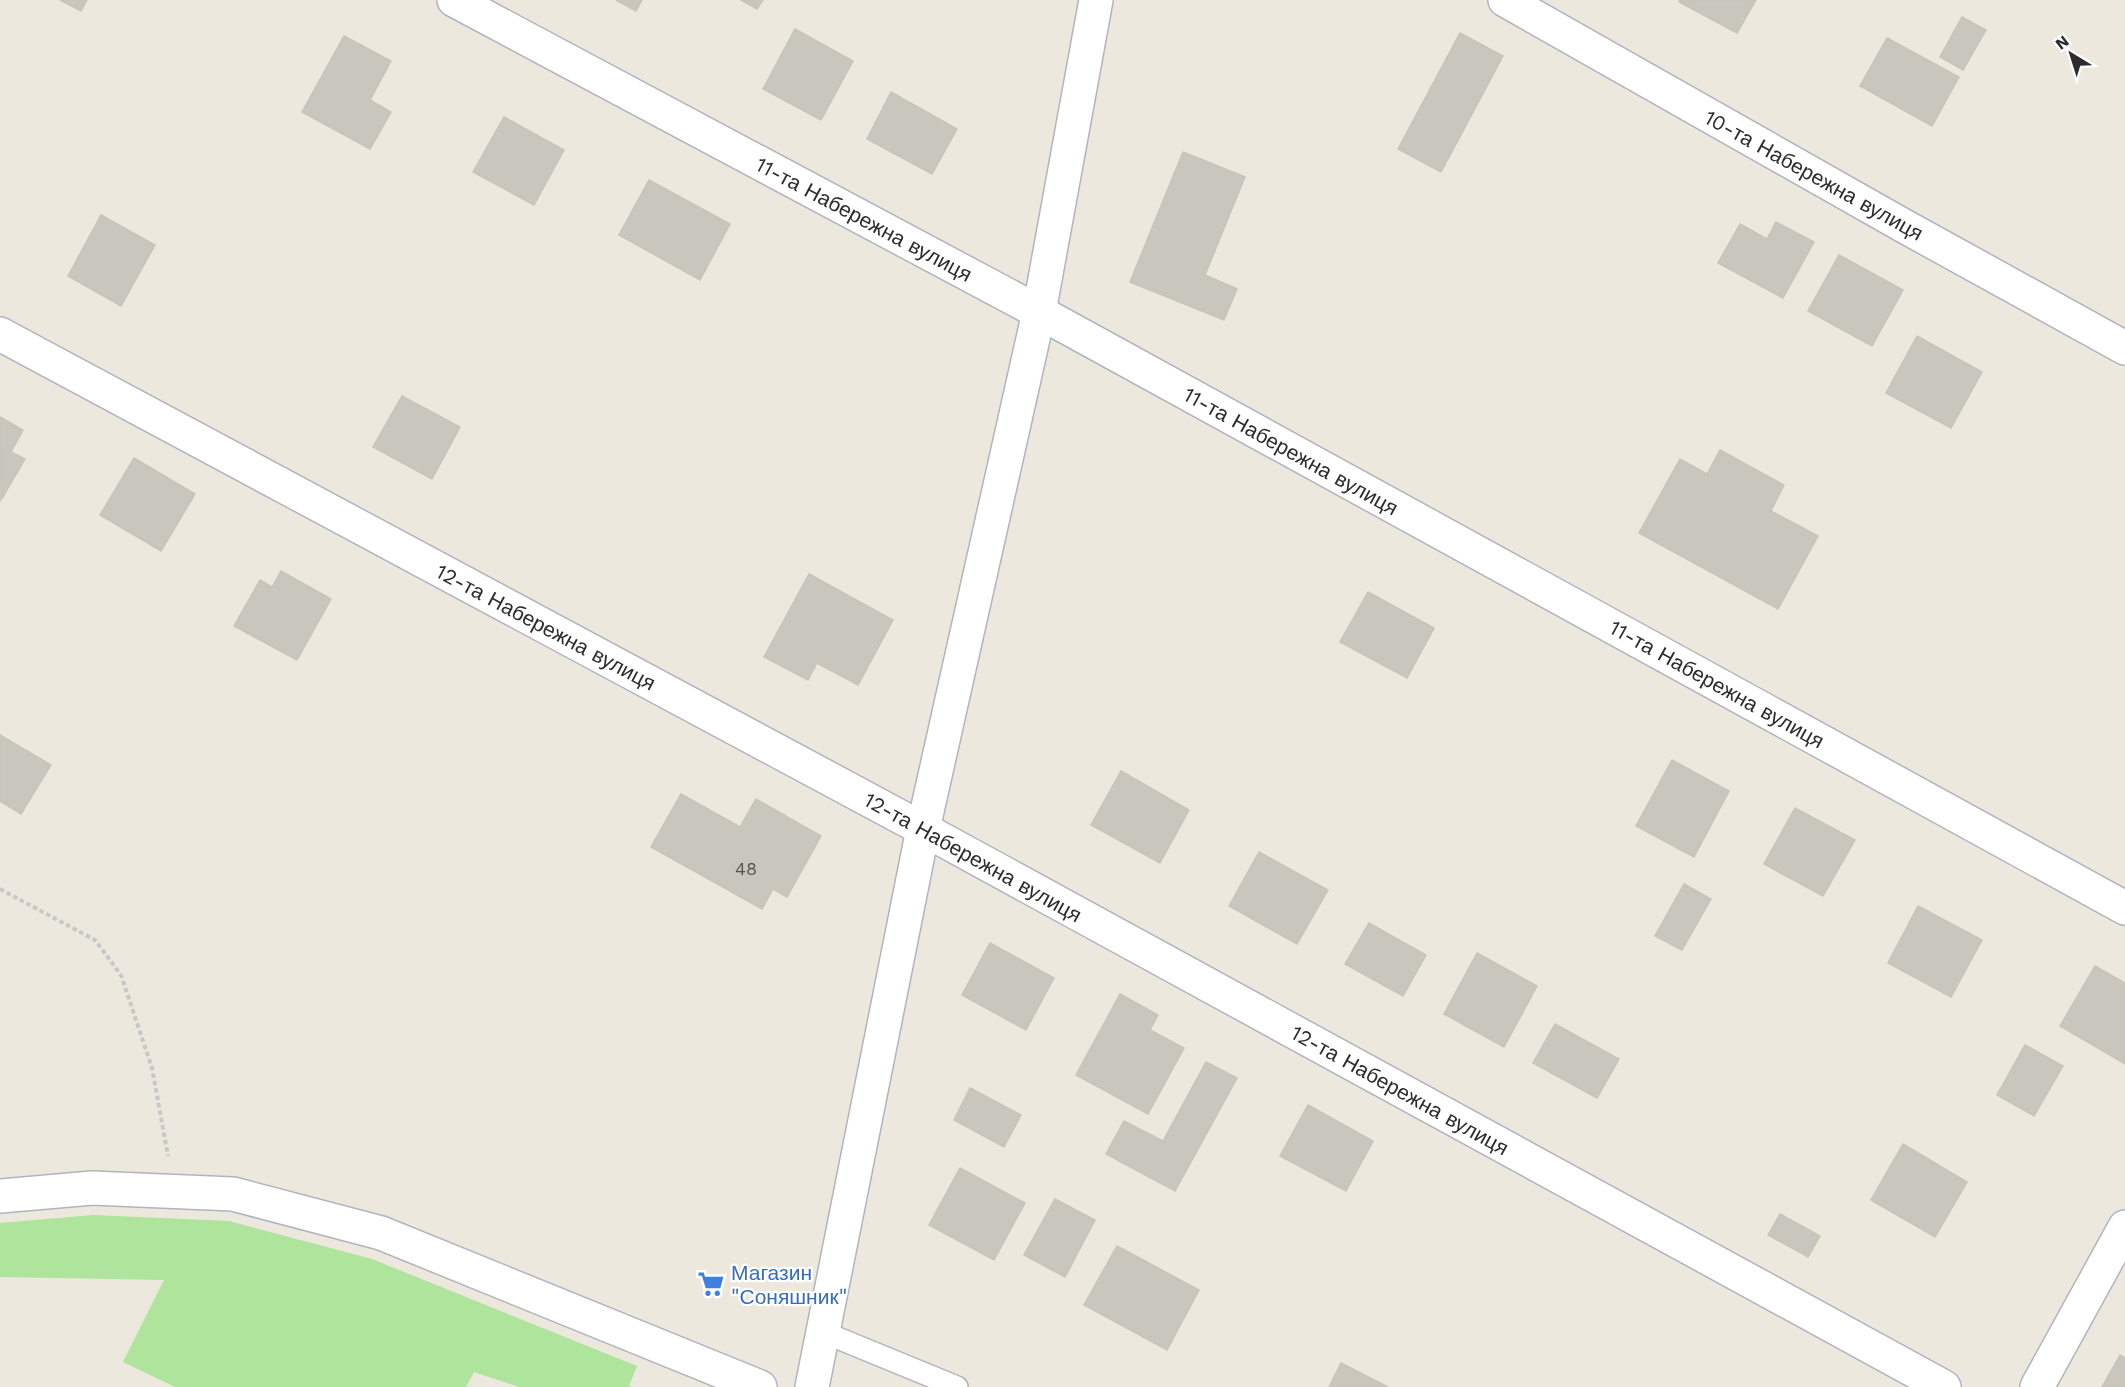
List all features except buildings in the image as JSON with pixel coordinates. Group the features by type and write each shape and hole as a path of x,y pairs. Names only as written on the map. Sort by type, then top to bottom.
{"street":[{"name":"11-та Набережна вулиця","path":"454,0 1039,312 2125,908"},
{"path":"812,1387 923,830 1039,312 1096,0"},
{"name":"10-та Набережна вулиця","path":"1505,0 1893,220 2125,348"},
{"name":"12-та Набережна вулиця","path":"0,334 923,830 1944,1387"},
{"path":"0,1196 92,1188 233,1194 381,1233 760,1387"},
{"path":"2037,1387 2125,1227"}],"lane":[{"path":"823,1332 957,1387"}],"path":[{"path":"0,889 94,940 120,975 152,1068 175,1192"}],"green space":[{"path":"93,1215 229,1221 372,1259 637,1366 629,1386 632,1387 519,1387 474,1372 466,1387 175,1387 123,1362 164,1280 0,1277 0,1223"}],"place":[{"name":"Магазин \"Соняшник\"","path":"711,1284"}]}
